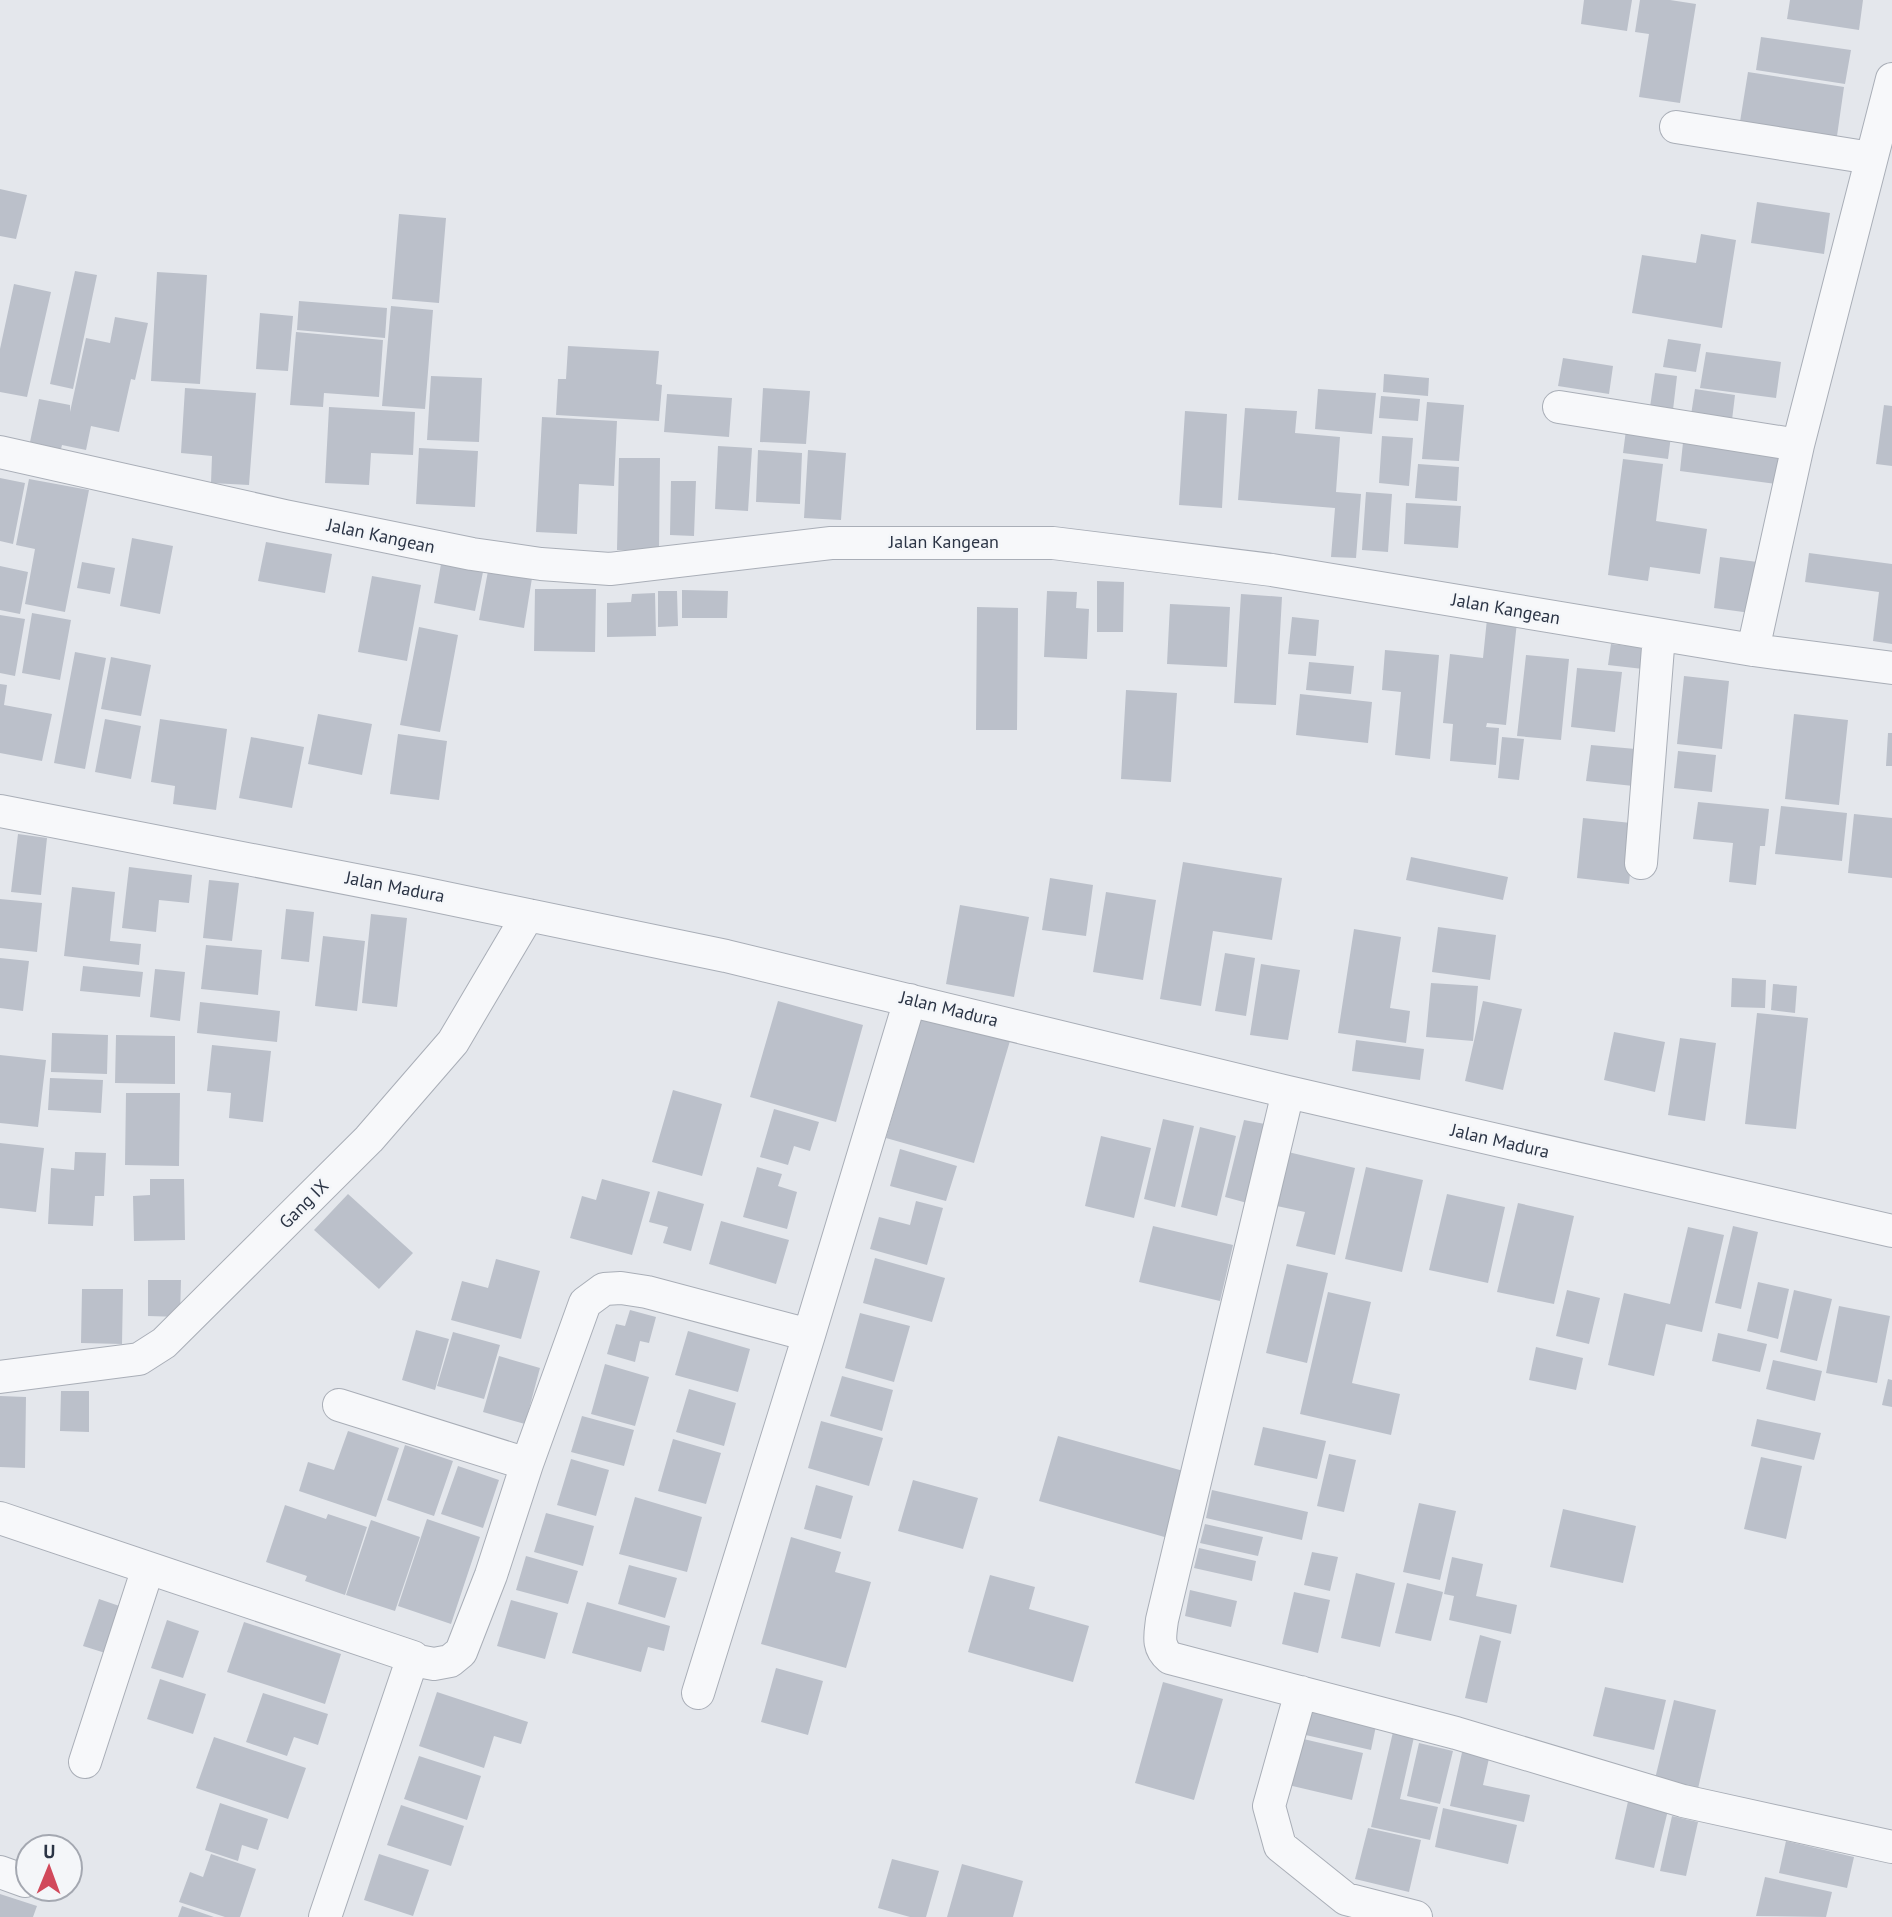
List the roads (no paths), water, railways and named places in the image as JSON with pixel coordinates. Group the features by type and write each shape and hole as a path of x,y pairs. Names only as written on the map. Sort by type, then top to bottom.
{"street":[{"path":"1753,650 1798,445 1892,79"},
{"path":"1676,127 1871,158"},
{"path":"1559,407 1798,445"},
{"name":"Jalan Kangean","path":"0,452 285,516 472,554 541,565 610,569 831,543 1053,543 1272,570 1658,635 1892,668"},
{"path":"1641,863 1658,635"},
{"name":"Jalan Madura","path":"0,811 726,956 1288,1092 1892,1231"},
{"name":"Gang IX","path":"0,1377 139,1359 164,1343 369,1139 453,1042 528,915"},
{"path":"698,1693 910,1000"},
{"path":"1288,1092 1165,1606 1159,1638 1162,1651 1170,1658 1456,1733 1684,1801 1892,1847"},
{"path":"0,1518 413,1657 418,1661 434,1664 450,1661 461,1652 491,1575 527,1464 585,1303 604,1289 621,1288 648,1292 809,1335"},
{"path":"339,1405 527,1464"},
{"path":"85,1762 148,1568"},
{"path":"325,1917 413,1657"},
{"path":"1301,1692 1269,1806 1280,1846 1344,1908 1416,1917"}]}
